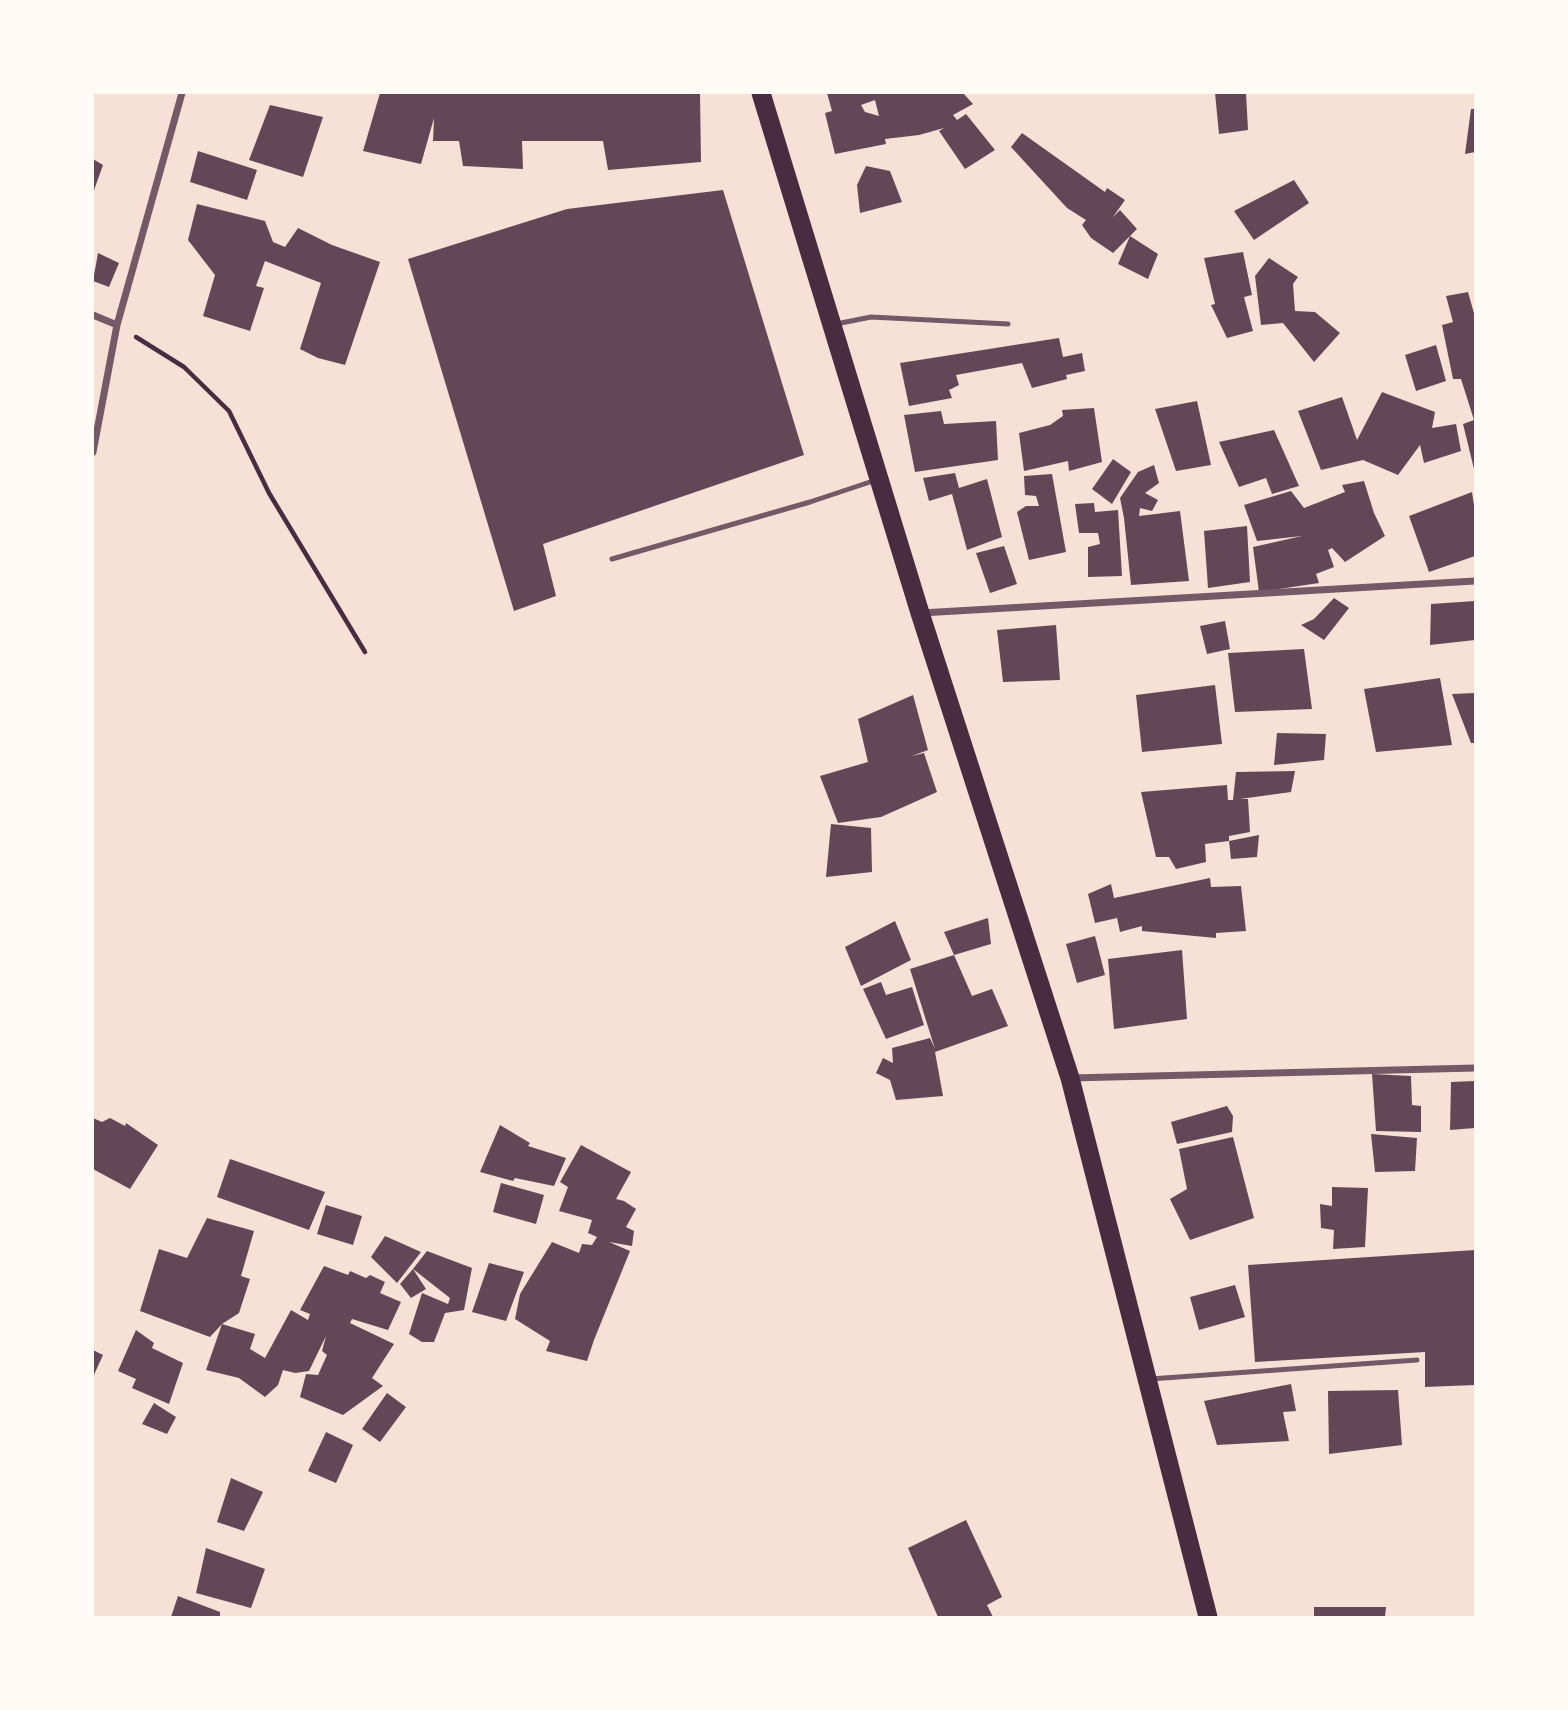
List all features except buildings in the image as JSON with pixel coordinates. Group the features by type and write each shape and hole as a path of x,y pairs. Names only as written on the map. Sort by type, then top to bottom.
{"highway":[{"path":"761,93 920,613 1070,1078 1208,1617"}],"street":[{"path":"93,452 117,325 182,93"},
{"path":"93,315 117,325"},
{"path":"920,613 1475,581"},
{"path":"1070,1078 1475,1068"}],"lane":[{"path":"833,325 871,317 1008,324"},
{"path":"612,559 879,480"},
{"path":"1147,1379 1417,1360"}],"path":[{"path":"117,325 184,368 229,411 269,494 365,652"}]}
